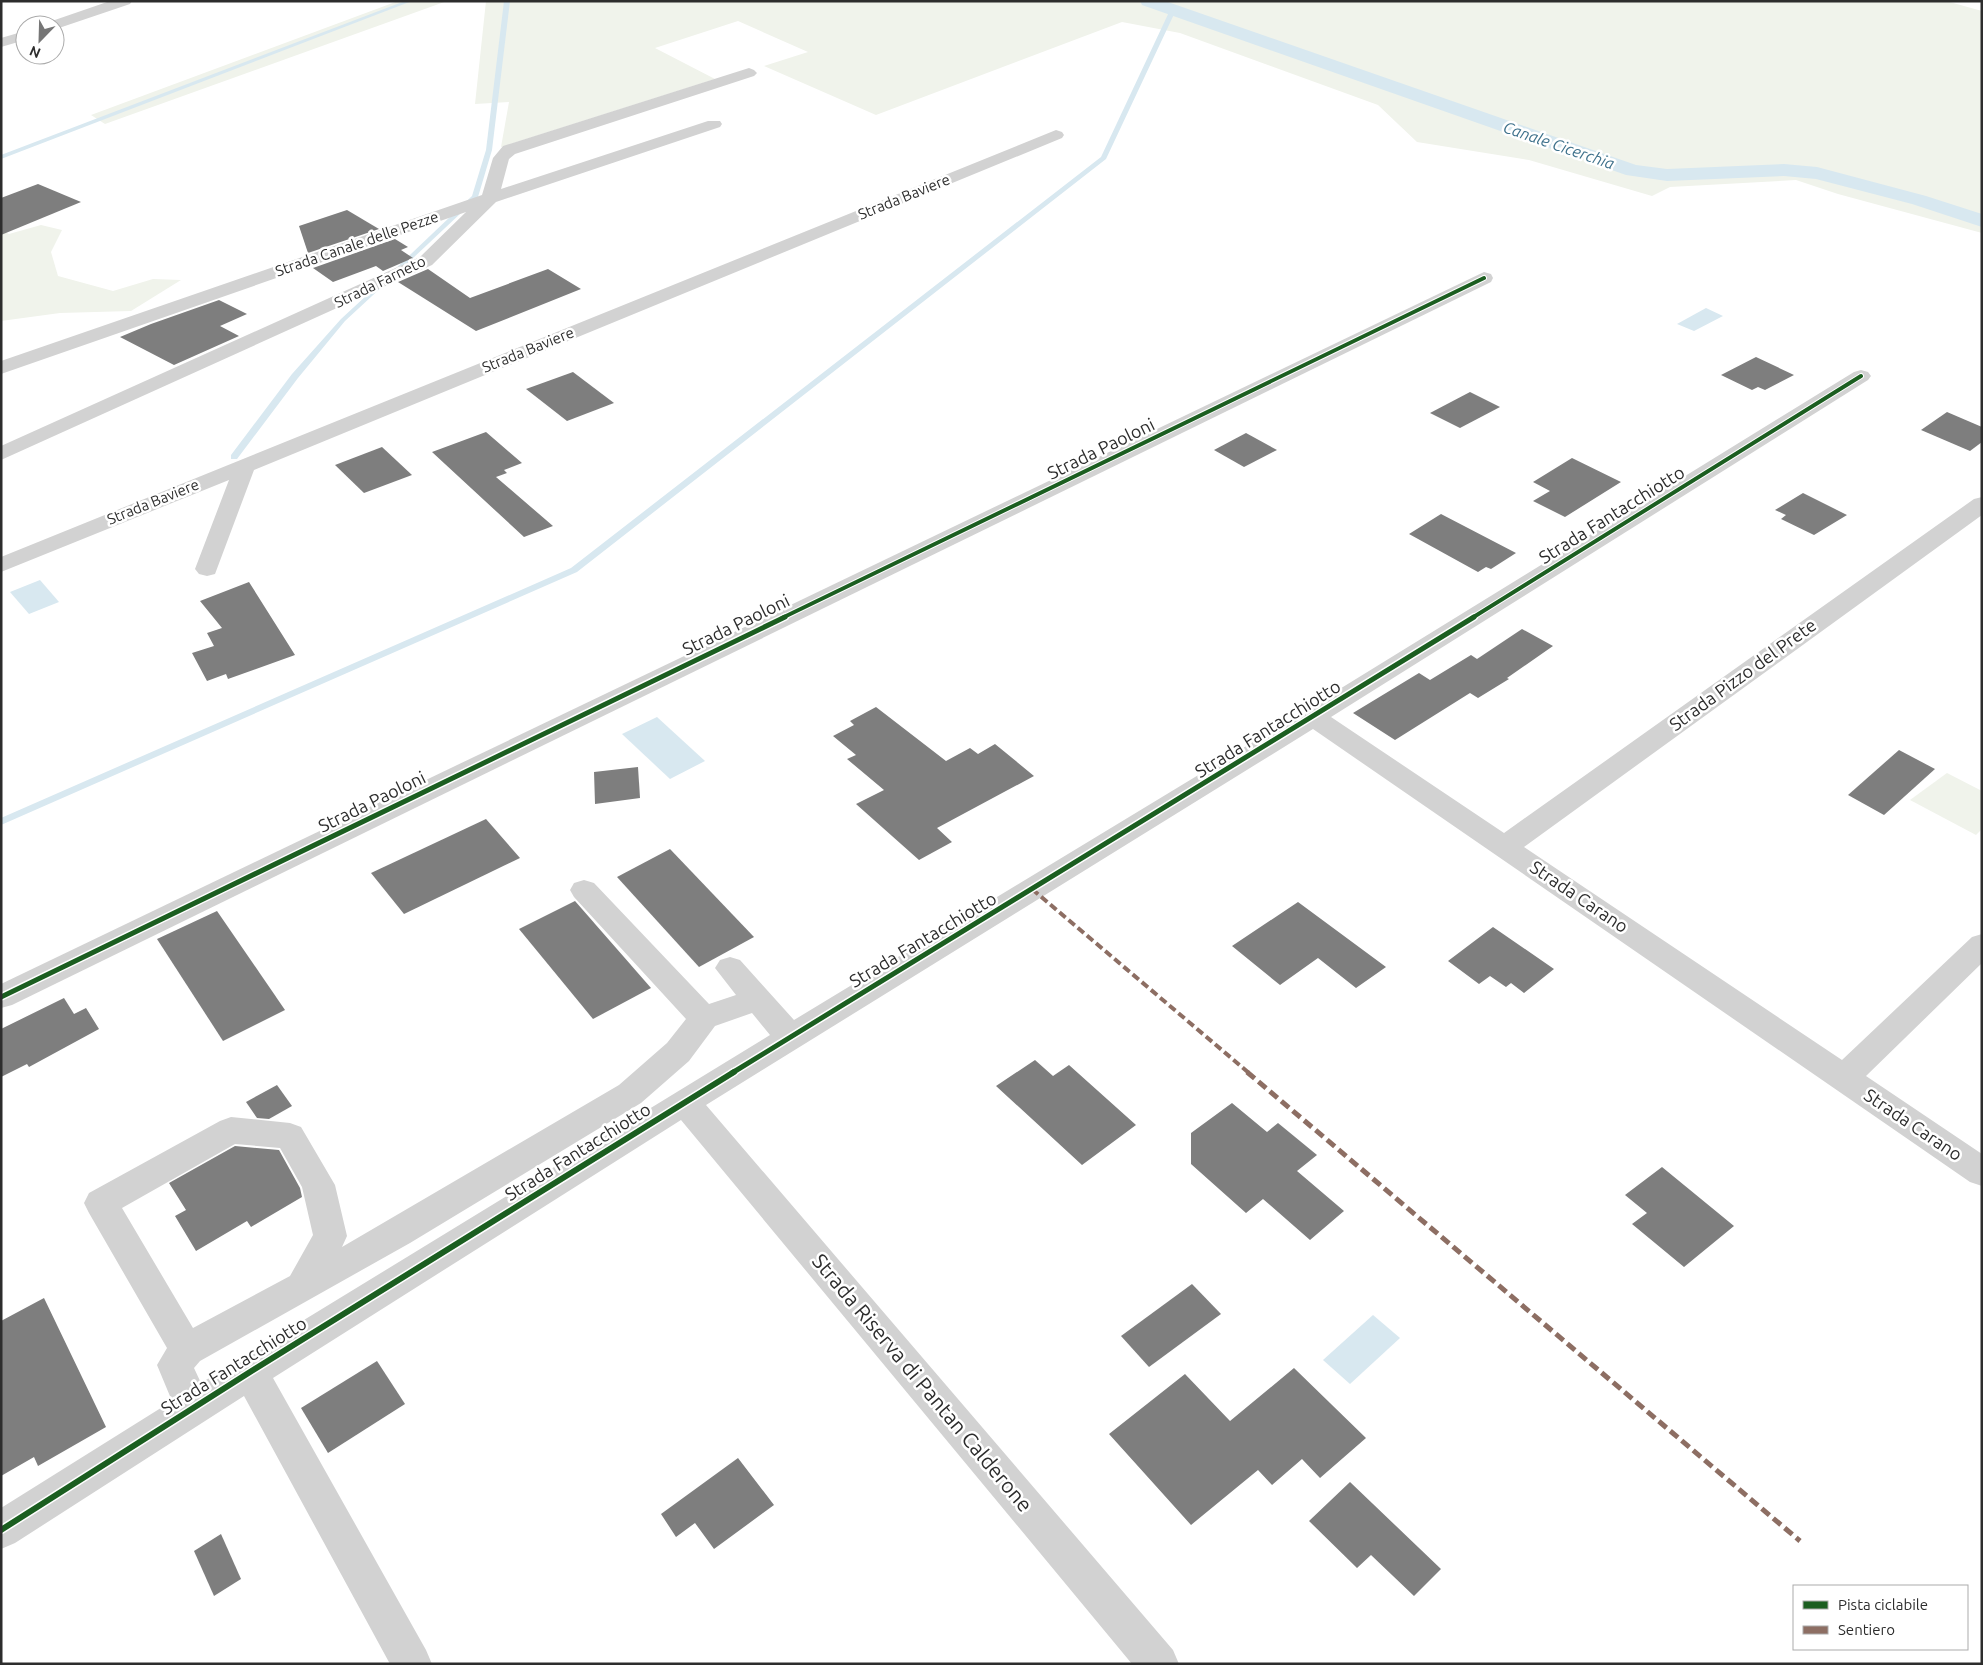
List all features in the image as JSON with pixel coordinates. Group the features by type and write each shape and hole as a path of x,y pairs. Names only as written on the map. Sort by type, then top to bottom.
{"street":[{"path":"65,21 125,1"},
{"path":"1,43 15,38"},
{"name":"Strada Farneto","path":"1,454 426,261 436,254 490,198 502,158 508,150 749,73"},
{"name":"Strada Canale delle Pezze","path":"1,368 446,213 714,124"},
{"name":"Strada Baviere","path":"1,565 1056,135"},
{"name":"Strada Paoloni","path":"1,997 1484,278"},
{"name":"Strada Fantacchiotto","path":"1,1530 250,1372 685,1102 1313,717 1861,376"},
{"path":"207,568 246,465"},
{"name":"Strada Pizzo del Prete","path":"1504,847 1982,504"},
{"name":"Strada Carano","path":"1313,717 1982,1172"},
{"path":"584,890 704,1018"},
{"name":"Strada Carano","path":"1844,1078 1982,945"},
{"path":"730,968 790,1037"},
{"path":"193,1408 175,1365 187,1350 374,1246 630,1094 678,1052 704,1018 758,1000"},
{"name":"Strada Riserva di Pantan Calderone","path":"685,1102 1159,1664"},
{"path":"187,1350 101,1203 231,1130 290,1136 318,1185 330,1236 302,1286"},
{"path":"330,1236 374,1246"},
{"path":"250,1372 412,1664"}],"shaded area":[{"path":"398,1 447,1 105,124 91,115"},
{"path":"486,1 1946,1 1982,11 1982,233 1838,194 1796,180 1670,187 1652,196 1529,160 1417,142 1378,105 1180,33 1122,22 876,115 764,66 808,52 738,21 655,48 715,79 501,147 509,102 475,104"},
{"path":"41,225 62,230 51,252 58,276 113,291 153,279 181,280 131,311 60,313 1,321 1,230 9,234"},
{"path":"1706,308 1723,316 1694,331 1677,324"},
{"path":"40,580 59,602 29,614 10,592"},
{"path":"657,717 705,761 670,779 622,734"},
{"path":"1947,773 1982,791 1982,829 1976,835 1910,800"},
{"path":"1373,1315 1400,1338 1350,1384 1323,1360"}],"building":[{"path":"38,184 81,202 1,235 1,198"},
{"path":"347,210 379,229 308,253 299,226"},
{"path":"395,239 408,247 401,250 413,258 383,271 376,266 333,282 313,268"},
{"path":"428,269 470,298 548,269 581,289 476,331 398,282"},
{"path":"219,300 247,314 220,326 239,336 174,365 120,337 151,324"},
{"path":"1756,357 1794,375 1765,390 1758,387 1752,390 1721,375"},
{"path":"573,372 614,403 567,421 526,389"},
{"path":"1470,392 1500,407 1460,428 1430,413"},
{"path":"1947,412 1982,427 1982,442 1970,451 1921,430"},
{"path":"486,432 522,463 504,470 507,473 496,477 553,526 524,537 432,452"},
{"path":"1246,433 1277,450 1244,467 1214,450"},
{"path":"382,447 412,475 364,493 335,465"},
{"path":"1572,458 1621,482 1565,517 1533,501 1550,491 1533,482"},
{"path":"1803,493 1847,515 1814,535 1781,519 1786,515 1775,510"},
{"path":"1441,514 1516,553 1491,569 1486,567 1478,572 1409,534"},
{"path":"249,582 295,655 228,679 226,674 207,681 192,653 214,646 207,633 222,628 200,601"},
{"path":"1522,629 1553,646 1507,678 1509,679 1478,698 1470,693 1395,740 1353,713 1419,673 1430,680 1471,655 1477,659"},
{"path":"876,707 946,761 970,748 978,754 995,744 1034,776 937,828 952,842 919,860 856,804 884,790 847,759 856,755 833,736 854,725 850,721"},
{"path":"1899,750 1935,769 1884,815 1848,795"},
{"path":"638,767 640,798 595,804 594,772"},
{"path":"486,819 520,858 404,914 371,873"},
{"path":"670,849 754,937 699,967 617,877"},
{"path":"575,901 651,988 593,1019 519,929"},
{"path":"1298,902 1386,967 1356,988 1318,958 1280,985 1232,946"},
{"path":"217,911 285,1010 223,1041 157,939"},
{"path":"1493,927 1554,969 1524,993 1511,983 1506,987 1490,976 1479,984 1448,961"},
{"path":"64,998 74,1014 86,1008 99,1029 29,1067 27,1064 1,1077 1,1029"},
{"path":"1035,1060 1053,1076 1069,1065 1136,1125 1082,1165 996,1086"},
{"path":"277,1085 292,1106 269,1119 257,1118 246,1102"},
{"path":"1232,1103 1267,1132 1278,1123 1317,1155 1297,1171 1344,1211 1310,1240 1263,1199 1246,1213 1191,1164 1191,1133"},
{"path":"235,1146 279,1150 300,1188 302,1197 251,1227 247,1221 196,1251 175,1216 186,1210 169,1183"},
{"path":"1662,1167 1734,1226 1684,1267 1632,1224 1647,1213 1625,1195"},
{"path":"1192,1284 1221,1314 1149,1367 1121,1336"},
{"path":"44,1298 106,1427 38,1466 34,1457 1,1476 1,1321"},
{"path":"377,1361 405,1404 328,1453 301,1408"},
{"path":"1294,1368 1366,1438 1320,1478 1302,1459 1272,1485 1258,1470 1191,1525 1109,1434 1185,1374 1230,1421"},
{"path":"738,1458 774,1505 714,1549 695,1523 676,1537 661,1514"},
{"path":"1350,1482 1441,1569 1414,1596 1371,1555 1357,1568 1309,1521"},
{"path":"221,1534 241,1579 214,1596 194,1551"}],"waterway":[{"path":"1,157 410,1"},
{"path":"393,274 475,197 489,150 507,1"},
{"name":"Canale Cicerchia","path":"1148,1 1633,171 1667,175 1784,170 1817,173 1919,200 1982,221"},
{"path":"1,822 574,570 1104,158 1173,10"},
{"path":"234,457 295,376 343,320 382,284"}],"marked path":[{"path":"1032,889 1800,1541"}],"cycle path":[{"path":"1,997 1484,278"},
{"path":"1,1530 250,1372 685,1102 1313,717 1861,376"}]}
